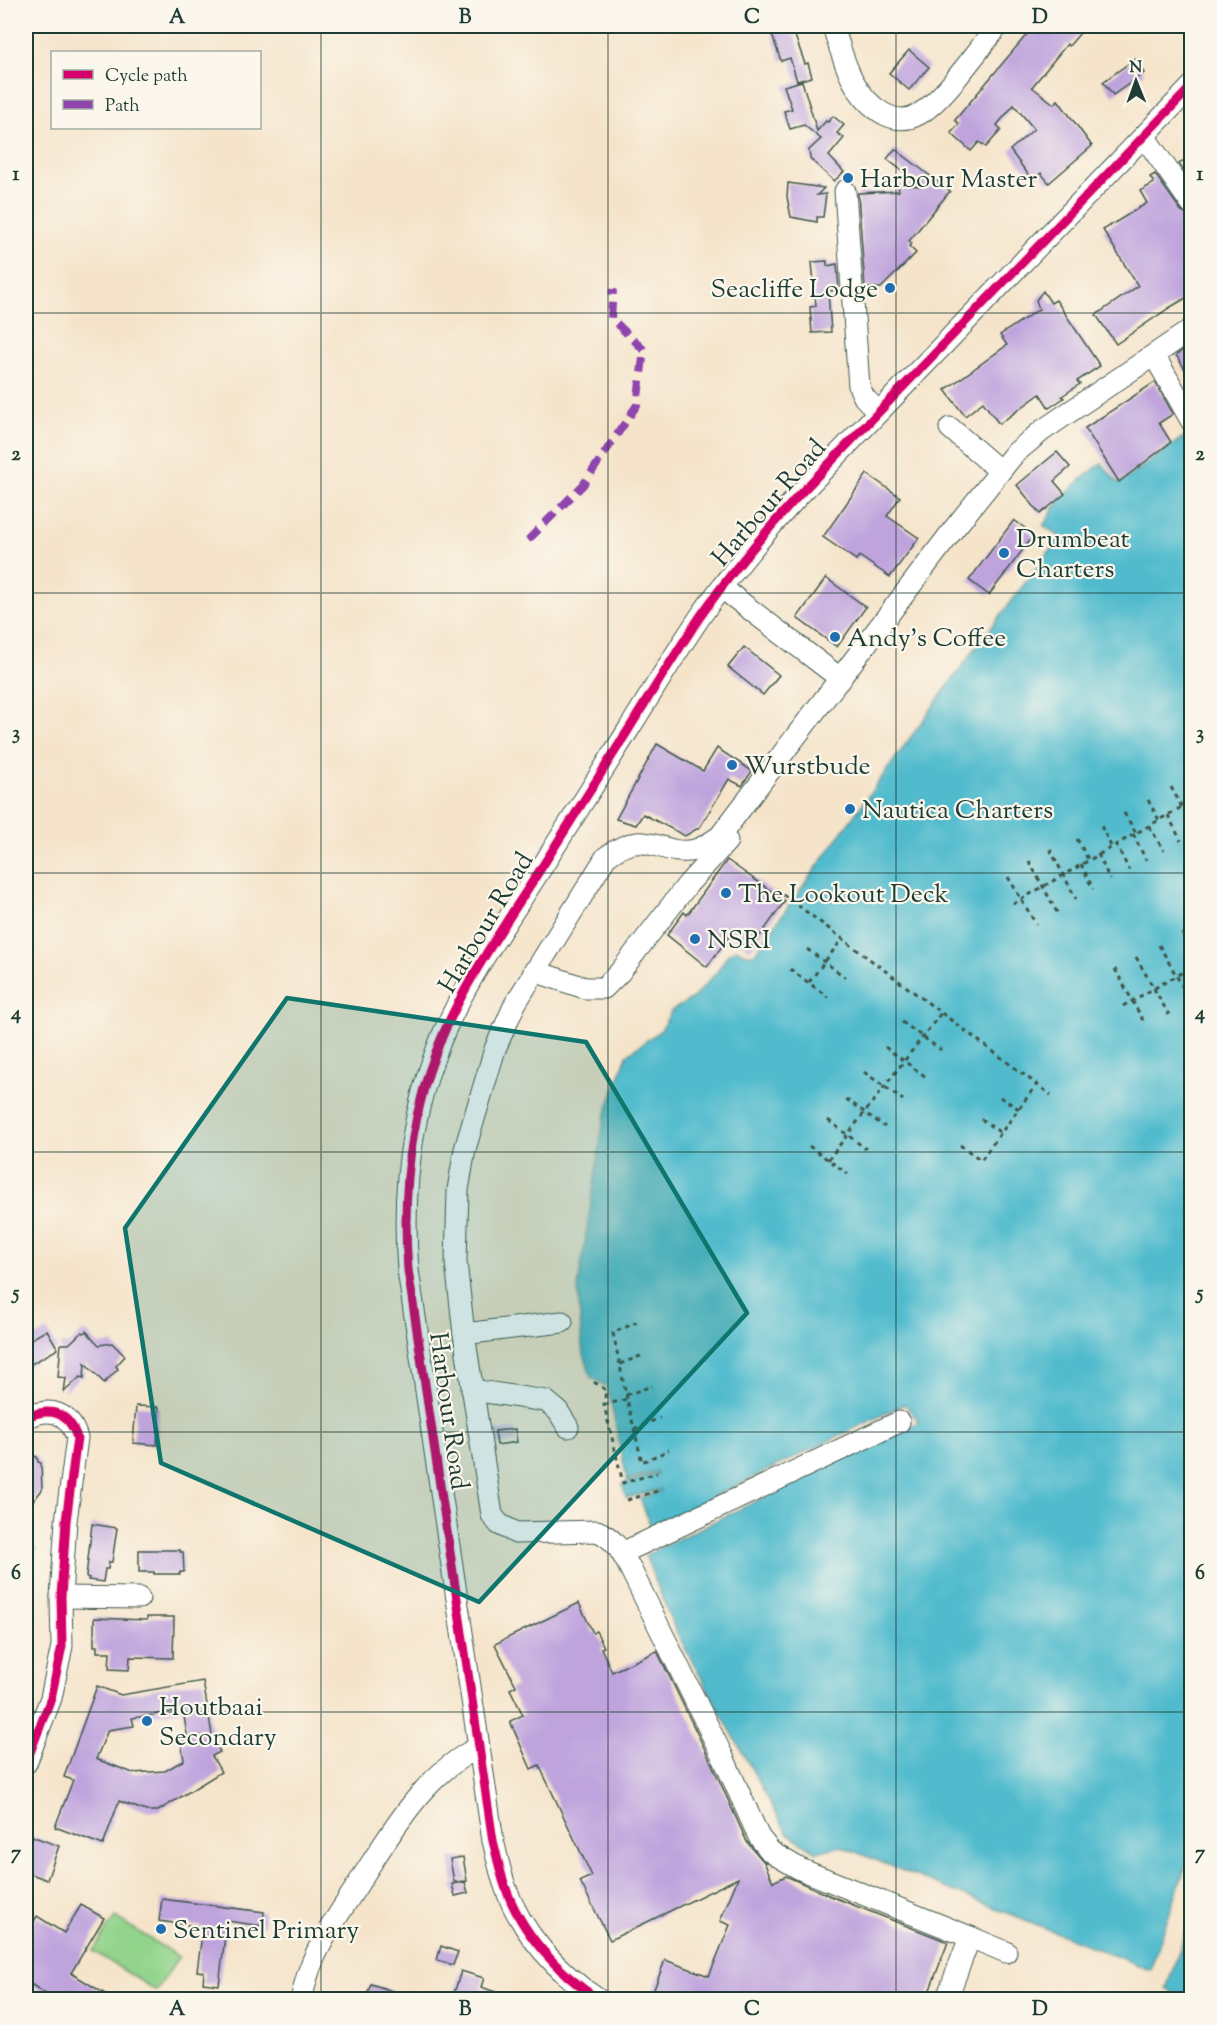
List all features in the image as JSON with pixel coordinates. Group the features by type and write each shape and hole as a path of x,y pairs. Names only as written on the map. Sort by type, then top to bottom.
{"street":[{"path":"832,26 844,59 862,95 875,109 899,120 917,116 939,98 998,26"},
{"name":"Harbour Road","path":"599,2000 562,1972 529,1932 505,1889 493,1841 408,1270 405,1234 406,1193 411,1138 417,1110 436,1051 468,986 655,685 722,588 768,528 1191,86"},
{"path":"1144,136 1191,205"},
{"path":"845,191 859,386 864,397 878,412"},
{"path":"1006,1952 800,1869 771,1852 759,1837 712,1736 615,1543 607,1535 597,1531 516,1533 499,1524 492,1515 464,1334 456,1262 458,1190 465,1149 495,1049 515,1004 606,857 615,850 646,842 684,851 696,850 720,836 1014,454 1029,440 1191,329"},
{"path":"1154,355 1191,422"},
{"path":"950,428 1000,471"},
{"path":"722,588 841,679"},
{"path":"534,971 585,988 604,988 620,972 688,884 727,841"},
{"path":"464,1334 562,1322"},
{"path":"472,1390 546,1401 558,1411 568,1427"},
{"path":"26,1418 43,1412 60,1414 73,1426 77,1438 66,1521 61,1597 62,1646 51,1698 26,1763"},
{"path":"622,1553 899,1422"},
{"path":"61,1597 139,1598"},
{"path":"301,2000 310,1968 325,1938 395,1827 412,1803 438,1776 462,1756 479,1747"},
{"path":"948,1999 970,1936"}],"path":[{"path":"1171,787 1191,817"},
{"path":"1148,800 1159,820"},
{"path":"1013,904 1191,801"},
{"path":"1124,813 1146,860"},
{"path":"1168,815 1181,842"},
{"path":"1149,825 1164,851"},
{"path":"1101,826 1129,870"},
{"path":"1077,840 1088,859"},
{"path":"1050,849 1076,899"},
{"path":"1098,854 1110,880"},
{"path":"1029,861 1058,915"},
{"path":"1080,864 1093,889"},
{"path":"1008,877 1036,924"},
{"path":"776,889 1051,1095"},
{"path":"1182,933 1191,951"},
{"path":"809,982 843,938"},
{"path":"1159,945 1190,1000"},
{"path":"807,949 845,977"},
{"path":"1136,957 1169,1015"},
{"path":"1123,1006 1191,967"},
{"path":"790,969 828,997"},
{"path":"1115,969 1145,1024"},
{"path":"828,1160 941,1012"},
{"path":"903,1022 941,1050"},
{"path":"885,1047 926,1077"},
{"path":"864,1072 903,1100"},
{"path":"960,1145 981,1160 1037,1084"},
{"path":"1000,1097 1019,1109"},
{"path":"846,1099 885,1127"},
{"path":"981,1119 1001,1133"},
{"path":"828,1120 866,1149"},
{"path":"809,1146 848,1174"},
{"path":"637,1322 613,1333 642,1462 669,1450"},
{"path":"620,1364 643,1355"},
{"path":"594,1382 606,1390 604,1405 623,1483 657,1473"},
{"path":"604,1405 652,1386"},
{"path":"634,1429 660,1418"},
{"path":"627,1500 661,1490"}],"highlighted area":[{"path":"287,998 586,1042 747,1313 479,1602 161,1463 125,1228"}],"green space":[{"path":"26,1543 37,1549 26,1570"},
{"path":"115,1917 179,1957 156,1991 93,1951"}],"water":[{"path":"1187,437 1192,442 1192,1848 1150,1970 841,1846 817,1852 787,1833 675,1630 645,1555 919,1422 905,1404 651,1527 640,1498 661,1491 661,1489 626,1498 622,1484 657,1474 656,1472 627,1480 606,1386 591,1377 582,1347 578,1287 604,1119 627,1055 662,1029 671,1011 693,998 717,972 728,954 736,949 746,954 754,954 971,654 1060,537 1043,525 1064,496 1102,463 1120,483 1182,438"},
{"path":"1191,1916 1192,1999 1190,2000 1166,1989"}],"building":[{"path":"769,26 785,26 789,35 794,33 812,77 797,81 790,58 781,61"},
{"path":"1034,26 1086,26 1069,46 1067,44 1032,87 1054,104 1058,100 1092,146 1049,183 1041,173 1033,181 1010,150 1034,129 1014,105 997,125 1001,130 986,147 979,142 971,151 951,133 959,124 955,120"},
{"path":"909,50 929,67 909,90 889,73"},
{"path":"1135,59 1144,73 1113,95 1103,82"},
{"path":"802,81 817,131 833,116 844,125 837,133 844,138 829,156 844,172 834,181 810,159 809,150 821,139 804,125 790,129 784,111 792,109 784,86"},
{"path":"895,149 950,191 909,241 912,243 909,246 916,253 881,288 865,288 858,193 899,191 898,185 922,186 887,159"},
{"path":"1191,156 1191,182 1179,164"},
{"path":"1155,174 1182,212 1191,218 1191,295 1116,344 1096,315 1138,286 1103,230 1147,203 1140,191 1154,183 1150,177"},
{"path":"788,183 824,188 817,195 826,194 823,217 817,217 817,222 791,217 787,197"},
{"path":"827,261 827,266 837,264 839,290 828,291 831,332 812,333 810,307 816,306 812,262"},
{"path":"1043,291 1051,303 1056,300 1100,366 1077,381 1080,384 1049,408 1040,394 999,424 983,402 965,416 945,390 1007,345 1000,335 1039,309 1036,300"},
{"path":"1191,345 1191,379 1176,355"},
{"path":"1155,382 1173,414 1159,423 1171,442 1119,482 1085,428"},
{"path":"1057,452 1070,467 1054,481 1065,494 1040,514 1017,485"},
{"path":"867,474 900,497 887,516 919,538 890,577 859,556 856,560 823,537"},
{"path":"1014,520 1034,535 989,595 969,580"},
{"path":"826,578 866,607 837,647 797,618"},
{"path":"744,647 779,675 763,695 728,667"},
{"path":"657,744 703,771 717,748 752,771 742,786 729,779 700,827 685,836 643,814 636,825 616,819"},
{"path":"727,860 785,901 750,950 730,935 707,967 667,935 684,912 687,915"},
{"path":"47,1330 58,1349 26,1367 26,1342"},
{"path":"86,1331 99,1345 112,1343 125,1356 116,1366 118,1369 104,1383 85,1363 84,1378 80,1377 64,1392 66,1378 58,1377 61,1344 69,1344"},
{"path":"136,1406 159,1407 157,1445 133,1443"},
{"path":"515,1429 517,1442 497,1445 495,1431"},
{"path":"26,1452 37,1457 38,1462 41,1463 42,1490 26,1510"},
{"path":"92,1524 117,1528 112,1562 109,1562 108,1569 105,1569 103,1582 88,1580 89,1578 86,1577"},
{"path":"139,1550 180,1550 183,1552 184,1572 154,1574 154,1572 139,1572"},
{"path":"579,1603 593,1633 596,1631 604,1647 601,1648 612,1672 657,1651 747,1842 764,1862 773,1882 786,1876 948,1942 926,2000 650,2000 665,1960 709,1976 730,1925 720,1921 738,1878 610,1940 580,1881 592,1876 539,1765 531,1769 510,1721 523,1715 510,1689 516,1686 495,1644"},
{"path":"147,1617 174,1617 173,1658 130,1657 129,1670 109,1669 110,1652 97,1652 97,1646 94,1646 94,1618 147,1620"},
{"path":"203,1681 212,1735 220,1752 212,1756 221,1772 158,1811 146,1811 119,1801 103,1845 55,1827 73,1780 64,1777 97,1686 121,1695","holes":["183,1710 188,1741 181,1742 184,1760 165,1771 133,1773 96,1759 108,1730 134,1726 132,1718"]},
{"path":"26,1834 59,1846 47,1880 26,1872"},
{"path":"463,1857 467,1881 454,1882 450,1859"},
{"path":"465,1882 468,1893 455,1896 452,1884"},
{"path":"162,1899 264,1912 263,1926 227,1921 219,1985 203,1983 204,1972 197,1971 203,1927 159,1921"},
{"path":"81,1905 104,1918 71,1973 115,2000 55,2000 26,1981 26,1935 37,1916 64,1933"},
{"path":"441,1946 458,1952 453,1965 437,1960"},
{"path":"461,1971 484,1978 481,1987 511,1997 511,2000 452,2000"},
{"path":"371,1984 411,1997 410,2000 365,2000"}],"marked path":[{"path":"528,540 583,485 637,405 644,350 611,318 613,289"}],"cycle path":[{"path":"599,2000 555,1964 531,1936 505,1886 493,1841 408,1270 407,1187 414,1132 427,1079 447,1026 474,974 673,657 725,582 800,494 1192,86"},
{"path":"26,1418 43,1412 57,1414 69,1422 77,1438 66,1521 61,1597 62,1646 51,1698 26,1763"}],"place":[{"name":"Harbour Master","path":"848,178"},
{"name":"Seacliffe Lodge","path":"890,288"},
{"name":"Drumbeat Charters","path":"1004,553"},
{"name":"Andy's Coffee","path":"835,637"},
{"name":"Wurstbude","path":"732,765"},
{"name":"Nautica Charters","path":"850,809"},
{"name":"The Lookout Deck","path":"726,893"},
{"name":"NSRI","path":"695,939"},
{"name":"Houtbaai Secondary","path":"147,1721"},
{"name":"Sentinel Primary","path":"161,1929"}]}
